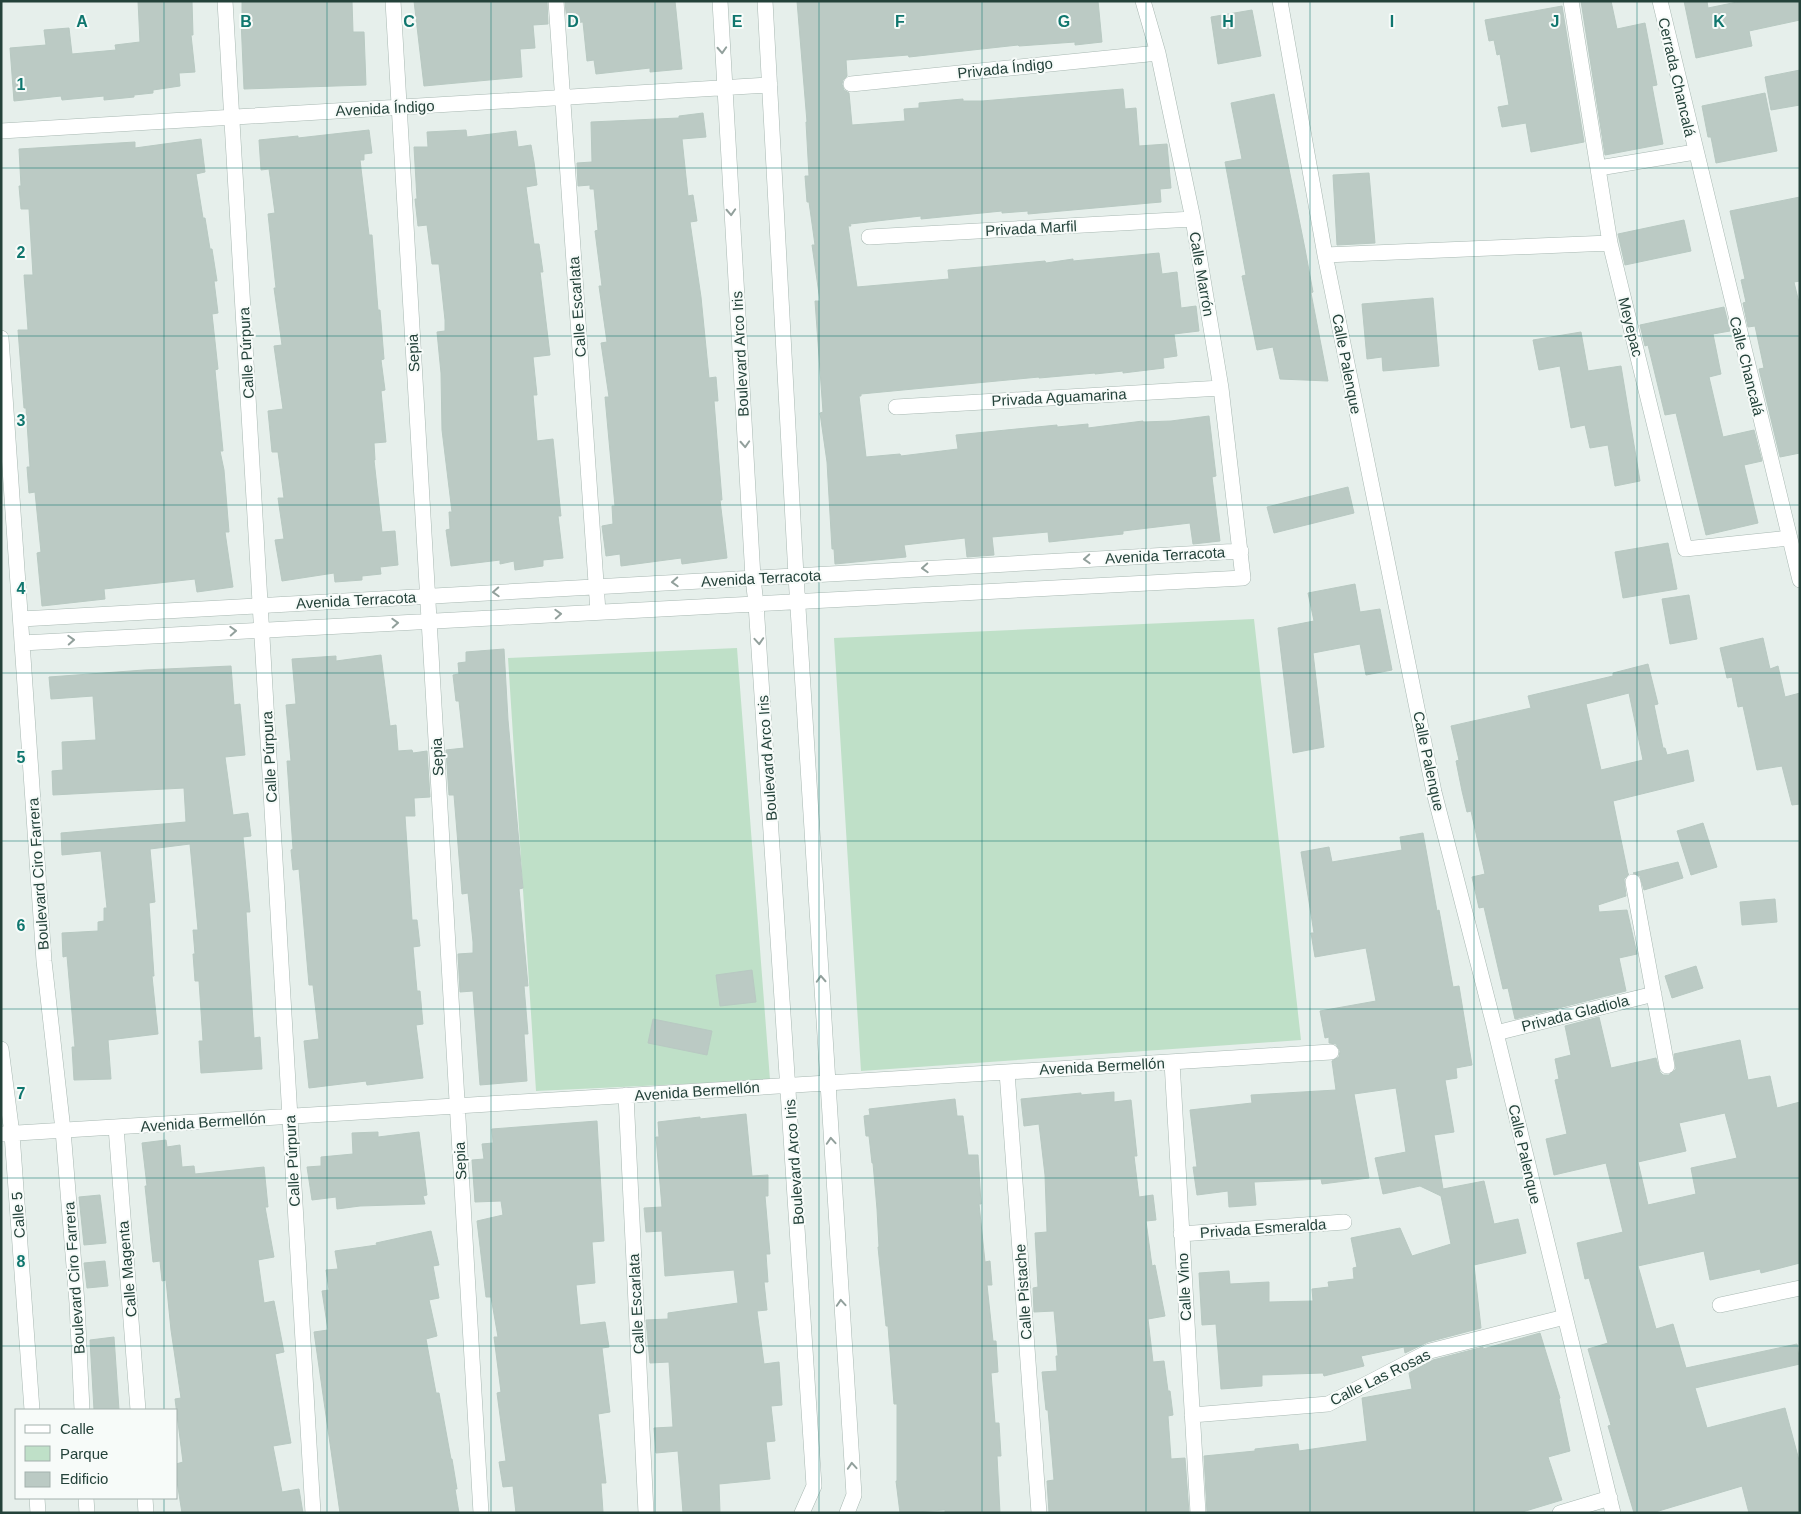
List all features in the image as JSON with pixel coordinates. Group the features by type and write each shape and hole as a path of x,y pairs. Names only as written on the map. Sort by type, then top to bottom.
{"street":[{"name":"Calle Púrpura","path":"225,1 313,1513"},
{"name":"Sepia","path":"393,1 480,1513"},
{"name":"Calle Escarlata","path":"556,1 598,612"},
{"name":"Boulevard Arco Iris","path":"720,1 753,578 789,1085 814,1486 802,1513"},
{"path":"766,1 796,576 854,1495 847,1513"},
{"name":"Calle Marrón","path":"1143,1 1158,52 1193,220 1221,388 1241,551"},
{"name":"Calle Palenque","path":"1280,1 1325,255 1434,792 1496,1033 1612,1506"},
{"name":"Meyepac","path":"1571,1 1610,243 1685,549 1789,538"},
{"name":"Cerrada Chancalá","path":"1660,1 1695,152"},
{"name":"Privada Índigo","path":"851,84 1158,52"},
{"name":"Avenida Índigo","path":"1,131 770,85"},
{"path":"1599,168 1695,152"},
{"name":"Calle Chancalá","path":"1695,152 1800,580"},
{"name":"Privada Marfil","path":"869,237 1193,220"},
{"path":"1325,255 1610,243"},
{"name":"Boulevard Ciro Farrera","path":"1,338 22,619 22,643 44,961 64,1130 77,1303 82,1409"},
{"name":"Privada Aguamarina","path":"896,407 1221,388"},
{"name":"Avenida Terracota","path":"22,619 1241,551 1243,578 22,643"},
{"path":"1633,882 1667,1066"},
{"name":"Privada Gladiola","path":"1496,1033 1654,994"},
{"name":"Calle 5","path":"1,1049 32,1409"},
{"name":"Avenida Bermellón","path":"7,1134 1331,1052"},
{"name":"Calle Vino","path":"1172,1062 1198,1513"},
{"name":"Calle Pistache","path":"1007,1072 1039,1513"},
{"name":"Calle Escarlata","path":"626,1096 646,1513"},
{"name":"Calle Magenta","path":"116,1127 138,1409"},
{"name":"Privada Esmeralda","path":"1182,1234 1344,1222"},
{"path":"1720,1304 1800,1288"},
{"name":"Calle Las Rosas","path":"1192,1415 1328,1404 1430,1351 1565,1317"},
{"path":"38,1499 38,1513"},
{"path":"86,1499 87,1513"},
{"path":"145,1499 146,1513"},
{"path":"1560,1513 1612,1506"}],"green space":[{"path":"1254,619 1301,1040 861,1071 834,638"},
{"path":"737,648 770,1080 536,1091 508,658"}],"building":[{"path":"138,1 192,1 193,35 191,35 195,72 179,73 180,86 153,90 153,93 134,95 134,97 104,100 104,96 62,100 61,96 14,101 10,48 46,45 44,30 69,28 72,54 116,50 115,45 140,42"},
{"path":"242,1 352,1 353,32 364,32 366,85 244,89"},
{"path":"414,1 547,1 548,24 533,25 535,48 520,49 522,77 424,86"},
{"path":"565,1 675,1 682,69 650,72 650,68 596,74 594,60 587,61 583,22 567,23"},
{"path":"797,1 1098,1 1102,42 1075,45 1075,42 1018,45 909,57 908,55 846,60 847,76 842,84 844,90 849,93 852,125 905,121 904,109 919,108 919,103 963,99 963,101 982,101 1123,89 1125,109 1136,108 1139,146 1167,144 1171,188 1160,189 1161,202 1028,214 1028,211 1002,213 1002,211 921,219 921,216 850,224 851,226 848,226 857,287 949,279 948,270 1159,253 1162,274 1177,272 1181,308 1196,306 1199,331 1174,334 1177,356 1163,358 1164,368 1123,373 1123,371 1039,377 861,394 859,396 866,457 900,454 901,456 958,449 956,435 1057,425 1057,427 1088,424 1088,428 1143,421 1171,421 1209,416 1216,476 1212,477 1220,541 1193,544 1190,523 1123,531 1123,534 1049,542 1048,532 992,537 994,555 967,557 965,538 904,545 906,557 835,564 834,549 832,549 827,462 820,413 823,412 815,301 820,301 812,245 815,245 809,202 807,202 805,176 809,176 807,122"},
{"path":"1581,1 1611,1 1617,29 1645,23 1657,85 1652,86 1663,144 1605,155"},
{"path":"1684,1 1707,1 1708,8 1742,1 1800,1 1800,20 1749,31 1752,46 1696,58"},
{"path":"1562,6 1584,142 1531,152 1526,123 1502,127 1498,107 1509,105 1500,54 1497,55 1494,40 1489,41 1485,20"},
{"path":"1252,10 1261,56 1218,64 1211,17"},
{"path":"1800,70 1800,105 1771,110 1765,77"},
{"path":"1765,93 1777,151 1716,163 1711,137 1708,137 1702,106"},
{"path":"1274,94 1305,249 1313,292 1311,293 1328,381 1280,379 1273,347 1257,350 1242,276 1246,275 1225,162 1242,159 1231,103"},
{"path":"703,113 706,137 682,139 688,196 693,195 697,221 690,222 701,297 709,378 716,377 718,401 714,401 722,500 720,500 727,558 682,564 681,558 621,566 620,554 606,556 602,526 613,524 612,506 615,506 605,397 609,397 601,343 607,342 599,286 602,286 595,231 598,230 594,189 590,189 590,185 578,186 577,163 592,162 591,122 679,118 679,116"},
{"path":"369,130 372,153 364,154 364,160 360,160 369,235 372,235 378,310 380,310 384,359 381,360 385,390 381,391 386,442 374,443 374,460 382,532 395,531 398,565 380,567 381,574 362,576 362,580 335,582 334,573 282,581 275,540 284,539 278,498 284,498 278,452 272,452 268,411 283,409 274,346 282,345 274,288 276,288 268,214 275,213 269,169 261,170 259,140 298,136 298,138"},
{"path":"466,130 467,137 516,131 518,147 531,145 537,185 526,187 534,244 539,244 543,272 540,272 550,355 533,357 537,395 533,395 537,441 553,439 561,516 558,516 563,558 543,560 543,566 515,570 514,561 500,564 500,560 451,566 446,530 450,529 449,512 452,512 442,430 441,373 437,332 445,331 445,320 439,264 432,264 427,225 418,226 415,199 417,199 414,147 428,147 427,132"},
{"path":"201,139 205,172 196,174 203,218 205,218 210,249 212,249 217,281 214,281 218,313 212,314 218,369 215,370 223,451 220,451 224,470 229,532 225,532 233,587 197,592 195,579 104,589 105,599 42,606 37,553 41,552 35,492 29,493 27,467 30,467 18,330 28,330 24,275 33,275 29,209 21,209 19,149 135,142 135,148"},
{"path":"1369,173 1375,243 1337,245 1333,175"},
{"path":"1800,197 1800,281 1794,282 1800,307 1800,453 1780,457 1759,369 1764,368 1755,326 1748,327 1743,303 1746,302 1741,280 1745,279 1730,211"},
{"path":"1684,220 1691,251 1625,265 1618,234"},
{"path":"1433,298 1439,366 1383,371 1382,357 1367,359 1362,304"},
{"path":"1724,307 1730,331 1713,334 1721,374 1709,377 1723,437 1754,430 1762,461 1744,465 1758,523 1706,535 1676,413 1665,415 1648,345 1645,346 1640,325"},
{"path":"1581,332 1588,371 1621,366 1640,481 1615,486 1608,445 1590,448 1585,425 1571,428 1560,366 1539,370 1533,340"},
{"path":"1348,487 1354,513 1274,533 1267,507"},
{"path":"1668,543 1677,589 1623,598 1615,552"},
{"path":"1355,584 1360,612 1380,609 1392,670 1366,675 1360,644 1313,653 1324,747 1293,753 1278,628 1314,621 1308,593"},
{"path":"1689,595 1697,639 1670,644 1662,599"},
{"path":"1763,638 1770,669 1778,666 1785,697 1800,693 1800,804 1792,805 1782,766 1757,770 1743,706 1738,707 1732,677 1727,678 1720,648"},
{"path":"504,649 508,720 523,888 519,889 528,986 524,986 528,1034 524,1034 527,1081 480,1085 473,991 460,992 458,954 473,953 473,942 468,893 462,894 454,795 449,795 446,750 464,748 459,701 456,701 453,675 459,674 458,663 466,662 466,652"},
{"path":"381,655 390,726 396,725 398,751 412,750 413,753 427,751 430,797 414,798 415,816 405,816 412,920 417,920 420,946 413,947 417,991 420,991 423,1024 416,1025 423,1078 367,1085 366,1081 309,1088 304,1041 319,1039 313,985 309,985 299,869 293,870 291,850 293,849 287,761 291,761 286,705 296,704 292,659 336,656 336,661"},
{"path":"1648,664 1658,704 1654,705 1663,748 1665,748 1667,755 1688,750 1694,781 1613,801 1629,874 1624,879 1626,896 1598,905 1599,912 1627,910 1637,954 1619,958 1626,991 1515,1019 1508,988 1503,989 1484,907 1479,908 1472,877 1485,874 1471,811 1467,812 1462,791 1456,761 1459,760 1451,726 1531,708 1528,696 1613,676 1613,673","holes":["1629,693 1643,760 1601,770 1586,704"]},
{"path":"231,666 234,705 240,704 245,755 225,757 233,815 248,813 251,836 243,837 250,912 246,912 254,1038 260,1037 262,1069 201,1073 199,1041 203,1041 199,981 195,981 193,954 195,954 193,930 198,930 190,844 150,849 155,902 149,903 154,976 152,976 158,1034 108,1040 111,1079 74,1080 72,1047 75,1047 67,956 63,957 62,933 98,931 98,922 104,921 104,908 107,908 101,851 62,855 61,833 186,822 184,788 53,795 52,771 63,770 62,742 96,740 93,696 51,699 49,677"},
{"path":"1703,823 1717,867 1691,875 1677,831"},
{"path":"1423,833 1453,987 1459,986 1472,1065 1456,1068 1457,1078 1445,1080 1454,1132 1434,1135 1443,1189 1484,1181 1494,1224 1518,1219 1526,1253 1474,1265 1481,1328 1428,1342 1405,1353 1404,1347 1361,1356 1364,1366 1324,1376 1323,1373 1262,1375 1262,1386 1221,1389 1216,1324 1202,1325 1199,1273 1229,1271 1230,1284 1269,1282 1269,1302 1313,1301 1312,1289 1329,1287 1328,1282 1354,1279 1353,1268 1357,1267 1351,1238 1400,1228 1412,1256 1451,1244 1441,1196 1420,1186 1383,1194 1375,1158 1406,1152 1396,1088 1354,1094 1369,1178 1322,1184 1321,1179 1254,1182 1256,1205 1229,1207 1228,1191 1197,1195 1193,1167 1197,1167 1190,1110 1252,1103 1251,1095 1336,1090 1332,1061 1339,1057 1340,1051 1336,1044 1329,1043 1329,1037 1325,1038 1320,1011 1376,1001 1366,948 1315,957 1311,933 1314,933 1301,852 1329,847 1332,862 1402,850 1400,837"},
{"path":"1678,862 1683,878 1644,890 1640,876 1633,873"},
{"path":"1775,899 1777,922 1742,925 1740,902"},
{"path":"1696,966 1703,988 1672,998 1665,976"},
{"path":"752,970 756,1002 720,1006 716,975"},
{"path":"1599,1017 1611,1068 1656,1058 1660,1072 1663,1075 1669,1075 1676,1069 1674,1054 1740,1040 1748,1080 1770,1076 1777,1108 1800,1102 1800,1263 1761,1273 1760,1269 1710,1280 1704,1251 1638,1266 1656,1329 1673,1324 1686,1368 1797,1344 1800,1364 1695,1388 1707,1428 1785,1408 1800,1464 1800,1513 1749,1513 1742,1486 1652,1513 1634,1513 1608,1426 1611,1425 1588,1349 1608,1343 1589,1278 1585,1279 1577,1243 1623,1232 1606,1163 1554,1175 1546,1139 1567,1134 1555,1080 1559,1079 1555,1059 1571,1055 1565,1026","holes":["1725,1113 1737,1158 1691,1168 1696,1194 1648,1205 1638,1162 1686,1151 1679,1123"]},
{"path":"653,1019 712,1031 707,1055 648,1043"},
{"path":"1114,1092 1114,1102 1131,1100 1137,1156 1134,1156 1139,1197 1153,1195 1156,1220 1146,1221 1152,1266 1155,1265 1165,1316 1148,1319 1153,1362 1164,1361 1168,1391 1170,1391 1173,1415 1168,1416 1171,1459 1185,1458 1189,1513 1049,1513 1047,1481 1054,1480 1048,1410 1046,1410 1042,1372 1057,1371 1056,1356 1058,1356 1054,1311 1034,1312 1033,1288 1038,1287 1035,1233 1047,1232 1045,1175 1039,1124 1024,1126 1021,1099"},
{"path":"955,1099 957,1116 963,1116 968,1155 978,1155 981,1204 979,1204 985,1262 990,1261 992,1285 987,1285 993,1341 996,1341 998,1372 991,1373 995,1423 999,1423 1001,1456 997,1456 1000,1513 945,1513 945,1510 900,1513 896,1481 897,1404 894,1404 888,1326 886,1326 878,1247 873,1163 869,1136 866,1136 864,1116 870,1115 869,1109"},
{"path":"746,1114 752,1176 768,1175 768,1196 765,1196 770,1254 766,1254 768,1282 764,1282 767,1310 757,1311 764,1364 779,1362 782,1405 771,1406 775,1441 766,1442 770,1479 719,1484 720,1513 683,1513 678,1451 656,1453 654,1428 673,1427 669,1362 650,1363 646,1320 668,1319 668,1313 738,1303 734,1270 665,1276 662,1231 646,1232 644,1208 662,1207 656,1137 659,1137 658,1122"},
{"path":"597,1121 604,1241 592,1242 595,1283 576,1285 580,1325 605,1322 609,1347 602,1348 610,1412 598,1414 606,1483 601,1483 603,1512 516,1513 513,1486 503,1487 499,1462 506,1461 497,1393 501,1392 494,1337 498,1337 491,1297 486,1297 477,1221 503,1215 501,1201 475,1202 472,1160 484,1159 482,1144 493,1143 492,1129"},
{"path":"378,1132 378,1137 419,1132 427,1195 423,1196 425,1204 360,1206 337,1209 336,1197 312,1200 307,1167 321,1166 321,1157 353,1154 352,1133"},
{"path":"166,1140 167,1147 180,1145 182,1167 194,1166 195,1174 264,1167 268,1207 265,1207 274,1257 258,1260 264,1303 274,1301 284,1352 275,1354 291,1443 273,1446 282,1492 299,1489 303,1513 182,1513 178,1488 178,1463 183,1462 178,1409 176,1409 175,1399 181,1398 166,1280 162,1281 160,1261 153,1262 142,1143"},
{"path":"100,1195 106,1243 84,1245 79,1197"},
{"path":"431,1231 439,1265 433,1266 439,1298 429,1300 437,1336 426,1339 436,1393 439,1393 452,1459 459,1513 340,1513 314,1332 328,1330 322,1291 329,1290 326,1270 338,1269 335,1251 377,1245 376,1243"},
{"path":"105,1261 108,1286 87,1288 84,1263"},
{"path":"1540,1333 1560,1398 1570,1451 1548,1457 1562,1500 1519,1513 1207,1513 1204,1456 1298,1444 1299,1451 1367,1441 1362,1398 1412,1389 1409,1373 1433,1360 1483,1347 1483,1349"},
{"path":"114,1337 119,1409 94,1409 90,1340"}]}
